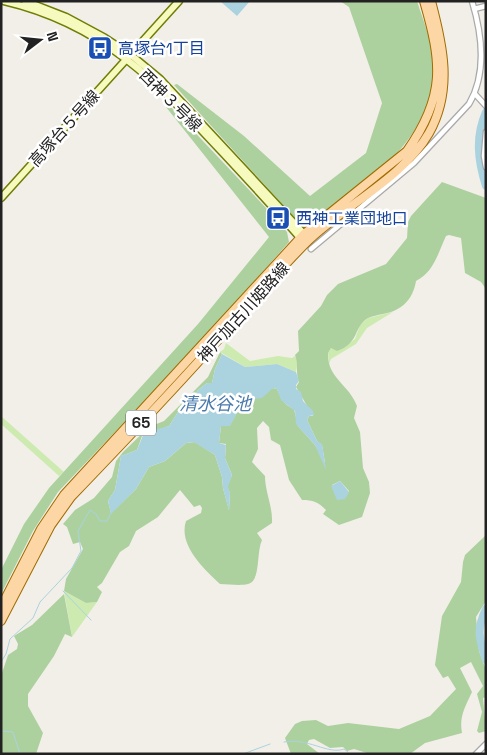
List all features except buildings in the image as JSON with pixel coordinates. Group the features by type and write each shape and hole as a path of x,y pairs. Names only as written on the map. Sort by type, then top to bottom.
{"main road":[{"name":"神戸加古川姫路線","path":"1,607 41,529 64,495 308,242 407,151 419,134 437,87 438,65 434,35 424,1"},
{"name":"神戸加古川姫路線","path":"1,621 51,526 71,497 308,242 401,166 418,149 429,133 438,111 444,85 444,61 431,1"}],"street":[{"name":"西神３号線","path":"4,1 17,3 65,22 129,56"},
{"name":"西神３号線","path":"26,1 66,17 129,56 160,79 187,106 308,242"},
{"name":"高塚台５号線","path":"1,198 179,1"},
{"path":"308,242 319,244 324,237 414,163 434,138 458,117 475,94 482,53 472,1"},
{"path":"474,9 486,6"},
{"path":"475,94 484,104"},
{"path":"486,132 484,156 486,166"},
{"path":"476,754 486,744"}],"green space":[{"path":"340,1 417,1 431,45 433,60 431,89 423,114 410,137 392,158 371,178 305,229 174,85 177,84 244,136 310,196 366,153 382,103 349,7"},
{"path":"169,105 267,209 287,232 289,242 208,334 58,492 33,531 1,594 1,570 24,524 49,488 198,324 269,237 166,107"},
{"path":"442,182 486,198 486,289 481,282 465,273 461,238 446,236 431,267 427,273 416,281 412,294 405,304 395,310 368,318 360,326 349,344 337,351 331,348 328,353 331,369 349,392 357,406 354,418 360,432 363,468 369,482 370,493 362,517 339,525 323,514 326,510 320,505 312,501 302,500 289,480 280,445 271,440 269,427 263,421 257,428 258,449 252,462 265,476 272,523 257,533 262,540 257,572 252,582 241,585 220,584 200,564 189,548 185,530 186,521 201,513 202,508 200,505 194,507 180,490 158,517 136,531 129,546 120,552 102,583 97,587 102,592 97,602 86,603 64,591 66,579 83,549 80,542 73,544 67,527 63,524 75,510 94,498 112,477 116,461 123,452 149,427 164,421 208,377 220,352 222,354 215,369 212,383 207,383 198,390 189,405 178,412 169,426 142,436 137,450 121,456 115,490 108,501 111,513 136,489 149,467 165,461 186,443 195,442 215,455 229,510 230,493 227,487 232,475 225,458 226,444 219,443 221,426 230,425 243,402 273,388 277,389 285,403 294,409 298,426 315,445 325,463 322,445 317,441 307,420 309,416 313,416 296,387 299,382 295,355 299,351 298,331 338,284 386,264 407,238 408,222 411,216","holes":["340,481 349,491 344,499 340,499 332,485"]},
{"path":"393,312 367,328 356,344 331,359 329,364 328,353 331,348 340,350 355,339 360,325 368,318"},
{"path":"226,343 250,361 278,356 292,358 295,356 298,361 296,372 277,364 245,367 220,352 224,349"},
{"path":"1,416 64,472 59,476 1,424"},
{"path":"486,535 486,601 476,617 479,651 486,670 486,697 483,698 486,731 479,733 477,731 482,712 477,694 483,686 471,662 460,668 472,692 462,717 462,733 425,743 410,754 370,754 354,749 347,751 343,747 330,748 314,739 309,740 307,744 320,754 291,754 285,738 295,724 302,721 316,720 328,726 348,723 399,729 430,716 456,689 448,676 443,678 435,665 442,616 461,582 465,555"},
{"path":"64,591 86,603 97,602 72,637"},
{"path":"64,594 72,637 65,634 54,656 28,694 28,706 43,733 36,754 1,754 1,676 8,655 17,649 18,644 14,636 32,625"}],"water":[{"path":"220,1 250,1 237,16"},
{"name":"清水谷池","path":"222,354 245,367 277,364 296,372 299,381 296,389 301,392 303,401 313,411 314,415 309,416 307,420 317,441 322,444 326,470 315,445 296,424 295,411 281,400 277,389 273,388 262,398 243,402 230,426 221,426 219,443 226,445 225,458 232,475 228,487 230,493 229,511 215,455 194,442 186,443 165,461 149,467 136,489 111,514 108,501 115,490 121,456 137,450 144,433 169,426 178,412 189,405 198,390 207,383 212,383 215,369"},
{"path":"340,481 349,492 345,499 337,500 331,486"}],"waterway":[{"path":"486,112 479,140 481,167 486,186"},
{"path":"1,662 6,654 10,639 33,618 40,602 72,568 81,551 78,531 90,510 96,514 100,521 107,521 111,513"},
{"path":"63,591 91,620"},
{"path":"486,609 480,629 486,660"},
{"path":"1,731 13,732 20,754"},
{"path":"284,742 301,742 331,750 344,749 348,752"},
{"path":"243,754 270,744"}],"place":[{"name":"高塚台1丁目","path":"100,48"},
{"name":"西神工業団地口","path":"278,218"}]}
